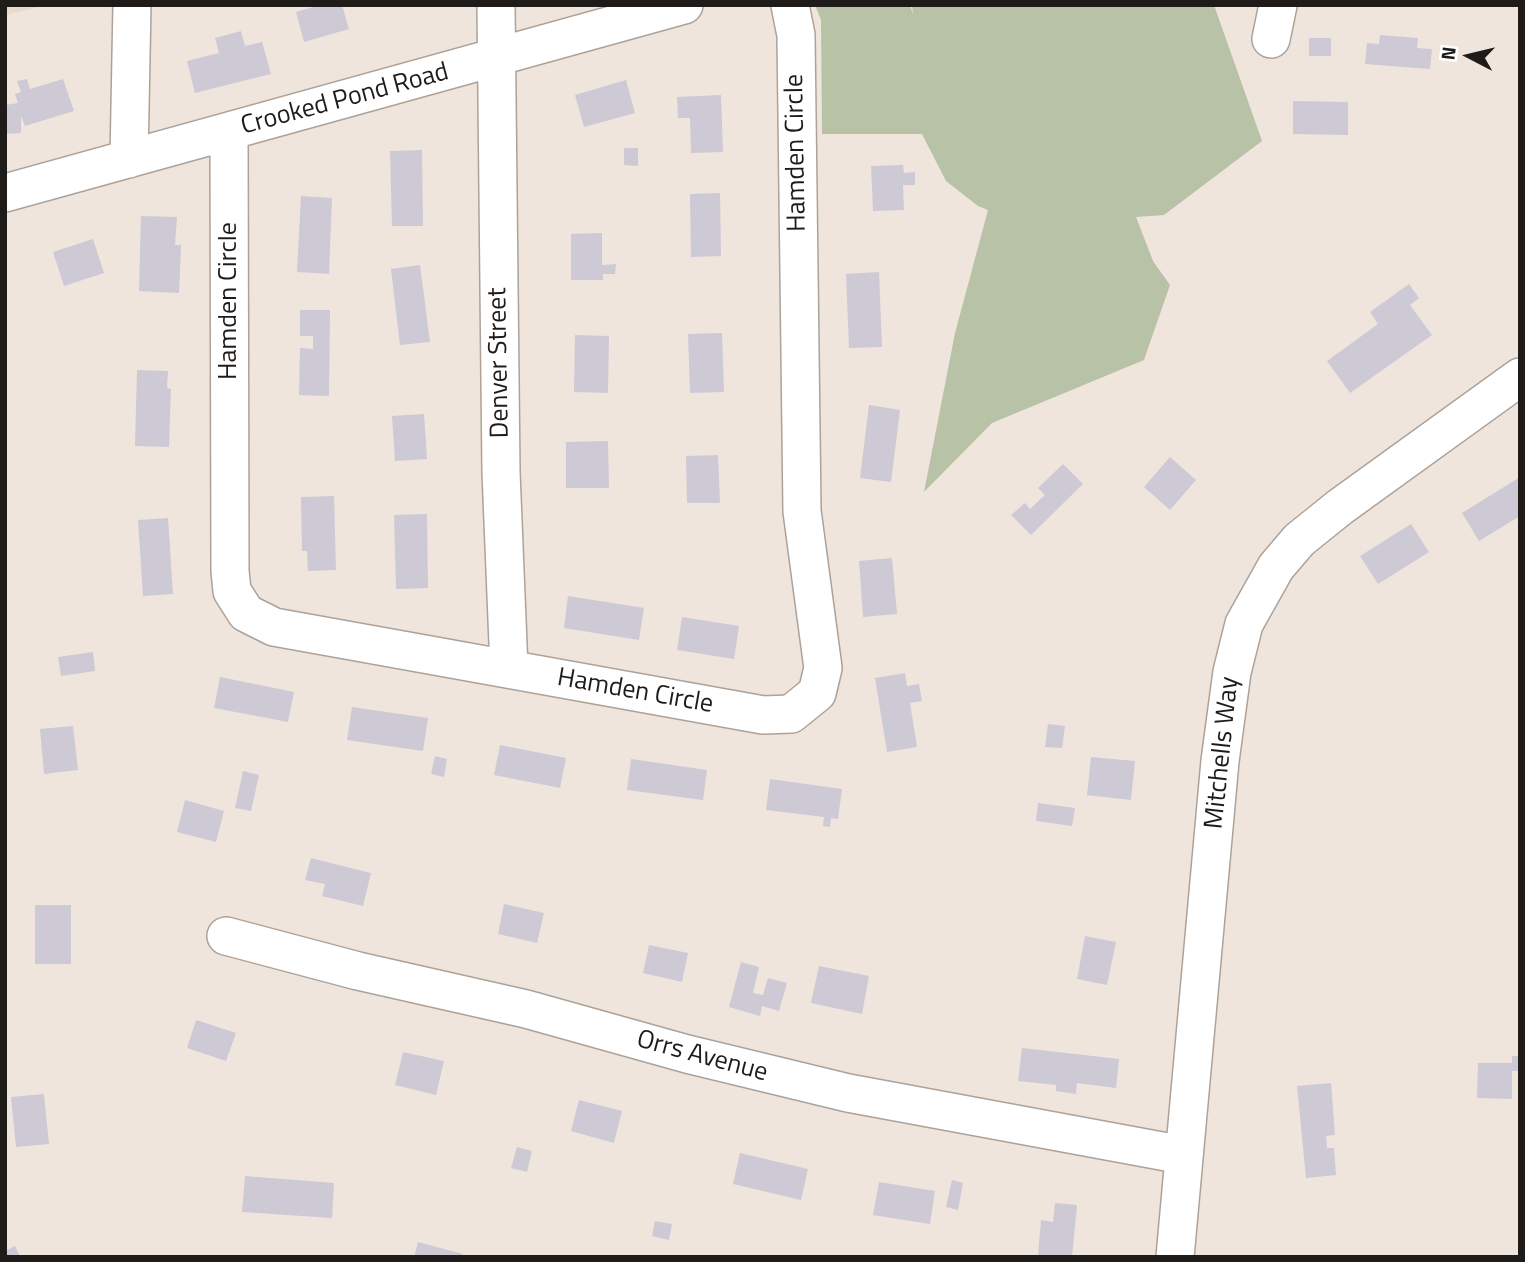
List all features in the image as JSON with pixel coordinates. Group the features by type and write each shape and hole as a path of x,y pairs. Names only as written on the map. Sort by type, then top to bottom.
{"street":[{"path":"129,159 132,5"},
{"path":"496,5 497,58"},
{"name":"Crooked Pond Road","path":"5,193 684,5"},
{"name":"Hamden Circle","path":"229,132 230,571 232,591 246,613 274,626 763,715 791,714 817,693 823,668 822,640 802,511 796,35 790,5"},
{"name":"Denver Street","path":"497,58 501,472 509,669"},
{"name":"Mitchells Way","path":"1174,1257 1220,761 1237,642 1251,607 1276,567 1299,540 1340,507 1520,377"},
{"name":"Orrs Avenue","path":"226,936 385,978 526,1009 687,1054 848,1093 1183,1155"}],"shaded area":[{"path":"5,5 47,5 5,15"}],"green space":[{"path":"815,5 910,5 913,14 912,5 1214,5 1262,141 1164,215 1136,217 1153,261 1170,285 1144,360 992,423 924,492 955,333 988,210 978,206 946,181 922,134 822,134 821,20"}],"building":[{"path":"320,5 342,5 349,29 304,42 296,12"},
{"path":"241,31 245,46 262,42 271,74 195,93 187,61 219,53 215,38"},
{"path":"1380,35 1418,38 1417,48 1432,49 1430,69 1365,64 1367,43 1379,44"},
{"path":"1309,38 1331,38 1331,56 1309,56"},
{"path":"27,79 30,89 63,79 74,111 25,126 21,116 21,133 5,134 5,105 18,103 15,94 21,92 17,81"},
{"path":"626,80 635,113 584,127 575,95"},
{"path":"721,95 723,152 691,153 690,118 678,118 677,97"},
{"path":"1293,101 1348,102 1348,135 1293,134"},
{"path":"624,148 638,148 638,166 624,165"},
{"path":"422,150 423,226 392,226 390,151"},
{"path":"903,165 904,173 915,172 915,185 903,185 904,210 873,211 871,166"},
{"path":"720,193 721,256 691,257 690,194"},
{"path":"301,196 332,198 329,274 297,272"},
{"path":"141,216 177,217 175,245 181,245 179,293 139,291"},
{"path":"602,233 602,265 616,264 615,274 603,274 603,280 571,280 571,234"},
{"path":"93,239 104,273 64,286 53,252"},
{"path":"420,265 430,342 400,345 391,269"},
{"path":"879,272 882,347 849,348 846,274"},
{"path":"1409,284 1419,298 1410,305 1432,335 1350,393 1327,361 1378,324 1370,312"},
{"path":"300,310 330,310 329,396 299,395 300,348 313,349 313,336 300,336"},
{"path":"722,333 724,392 690,393 688,334"},
{"path":"575,335 609,336 608,393 574,392"},
{"path":"137,370 168,371 167,388 171,389 169,447 135,446"},
{"path":"869,405 900,410 891,482 860,478"},
{"path":"424,414 427,459 395,461 392,416"},
{"path":"608,441 609,488 566,488 566,442"},
{"path":"718,455 720,503 687,503 686,456"},
{"path":"1170,457 1196,480 1170,510 1144,487"},
{"path":"1063,464 1083,484 1031,535 1011,515 1025,503 1030,509 1045,495 1038,488"},
{"path":"1520,477 1520,516 1479,541 1462,513"},
{"path":"334,496 336,570 308,571 307,551 302,551 301,497"},
{"path":"427,514 428,588 396,589 394,515"},
{"path":"168,518 173,594 143,596 138,520"},
{"path":"1411,524 1429,552 1378,584 1360,556"},
{"path":"892,558 897,614 863,617 859,561"},
{"path":"568,596 644,608 639,640 564,628"},
{"path":"682,617 739,626 734,659 677,650"},
{"path":"93,652 95,671 61,676 58,657"},
{"path":"905,673 907,686 919,684 922,701 910,703 917,747 887,752 875,678"},
{"path":"220,677 294,692 288,722 214,708"},
{"path":"352,707 428,718 423,751 347,740"},
{"path":"1048,724 1065,726 1062,748 1045,747"},
{"path":"73,726 78,770 44,774 40,729"},
{"path":"500,745 566,758 560,788 494,775"},
{"path":"435,756 447,759 444,777 431,774"},
{"path":"1091,757 1135,761 1131,800 1087,795"},
{"path":"631,759 707,770 703,800 627,790"},
{"path":"243,771 259,775 251,811 235,808"},
{"path":"770,779 842,789 838,819 831,818 830,827 823,826 824,817 766,810"},
{"path":"185,800 224,811 216,842 177,832"},
{"path":"1038,803 1075,808 1072,826 1036,821"},
{"path":"311,858 371,873 363,906 322,896 325,884 305,880"},
{"path":"504,904 544,913 537,943 498,934"},
{"path":"35,905 71,905 71,964 35,964"},
{"path":"1085,936 1116,942 1107,985 1077,979"},
{"path":"649,945 688,953 682,982 643,973"},
{"path":"741,962 759,967 753,993 763,995 768,978 787,983 779,1011 762,1006 760,1016 729,1007"},
{"path":"819,966 869,976 862,1014 811,1003"},
{"path":"196,1020 236,1033 226,1061 187,1048"},
{"path":"1022,1048 1119,1059 1116,1088 1077,1083 1076,1094 1056,1091 1056,1085 1018,1081"},
{"path":"403,1052 444,1061 436,1095 395,1085"},
{"path":"1512,1056 1520,1056 1520,1071 1512,1071 1512,1099 1477,1098 1478,1063 1512,1063"},
{"path":"1331,1083 1335,1135 1326,1136 1327,1148 1334,1148 1336,1175 1306,1178 1297,1086"},
{"path":"44,1094 49,1144 16,1147 11,1097"},
{"path":"579,1100 622,1111 614,1143 571,1131"},
{"path":"517,1147 532,1151 527,1172 511,1168"},
{"path":"740,1153 808,1169 801,1200 733,1184"},
{"path":"245,1176 334,1183 332,1218 242,1212"},
{"path":"952,1180 963,1183 958,1210 946,1207"},
{"path":"879,1182 935,1191 930,1224 873,1215"},
{"path":"1055,1203 1077,1205 1072,1257 1038,1256 1041,1220 1053,1222"},
{"path":"655,1221 672,1224 669,1240 652,1236"},
{"path":"418,1242 463,1254 462,1257 414,1257"},
{"path":"15,1246 20,1257 5,1257 5,1251"}]}
